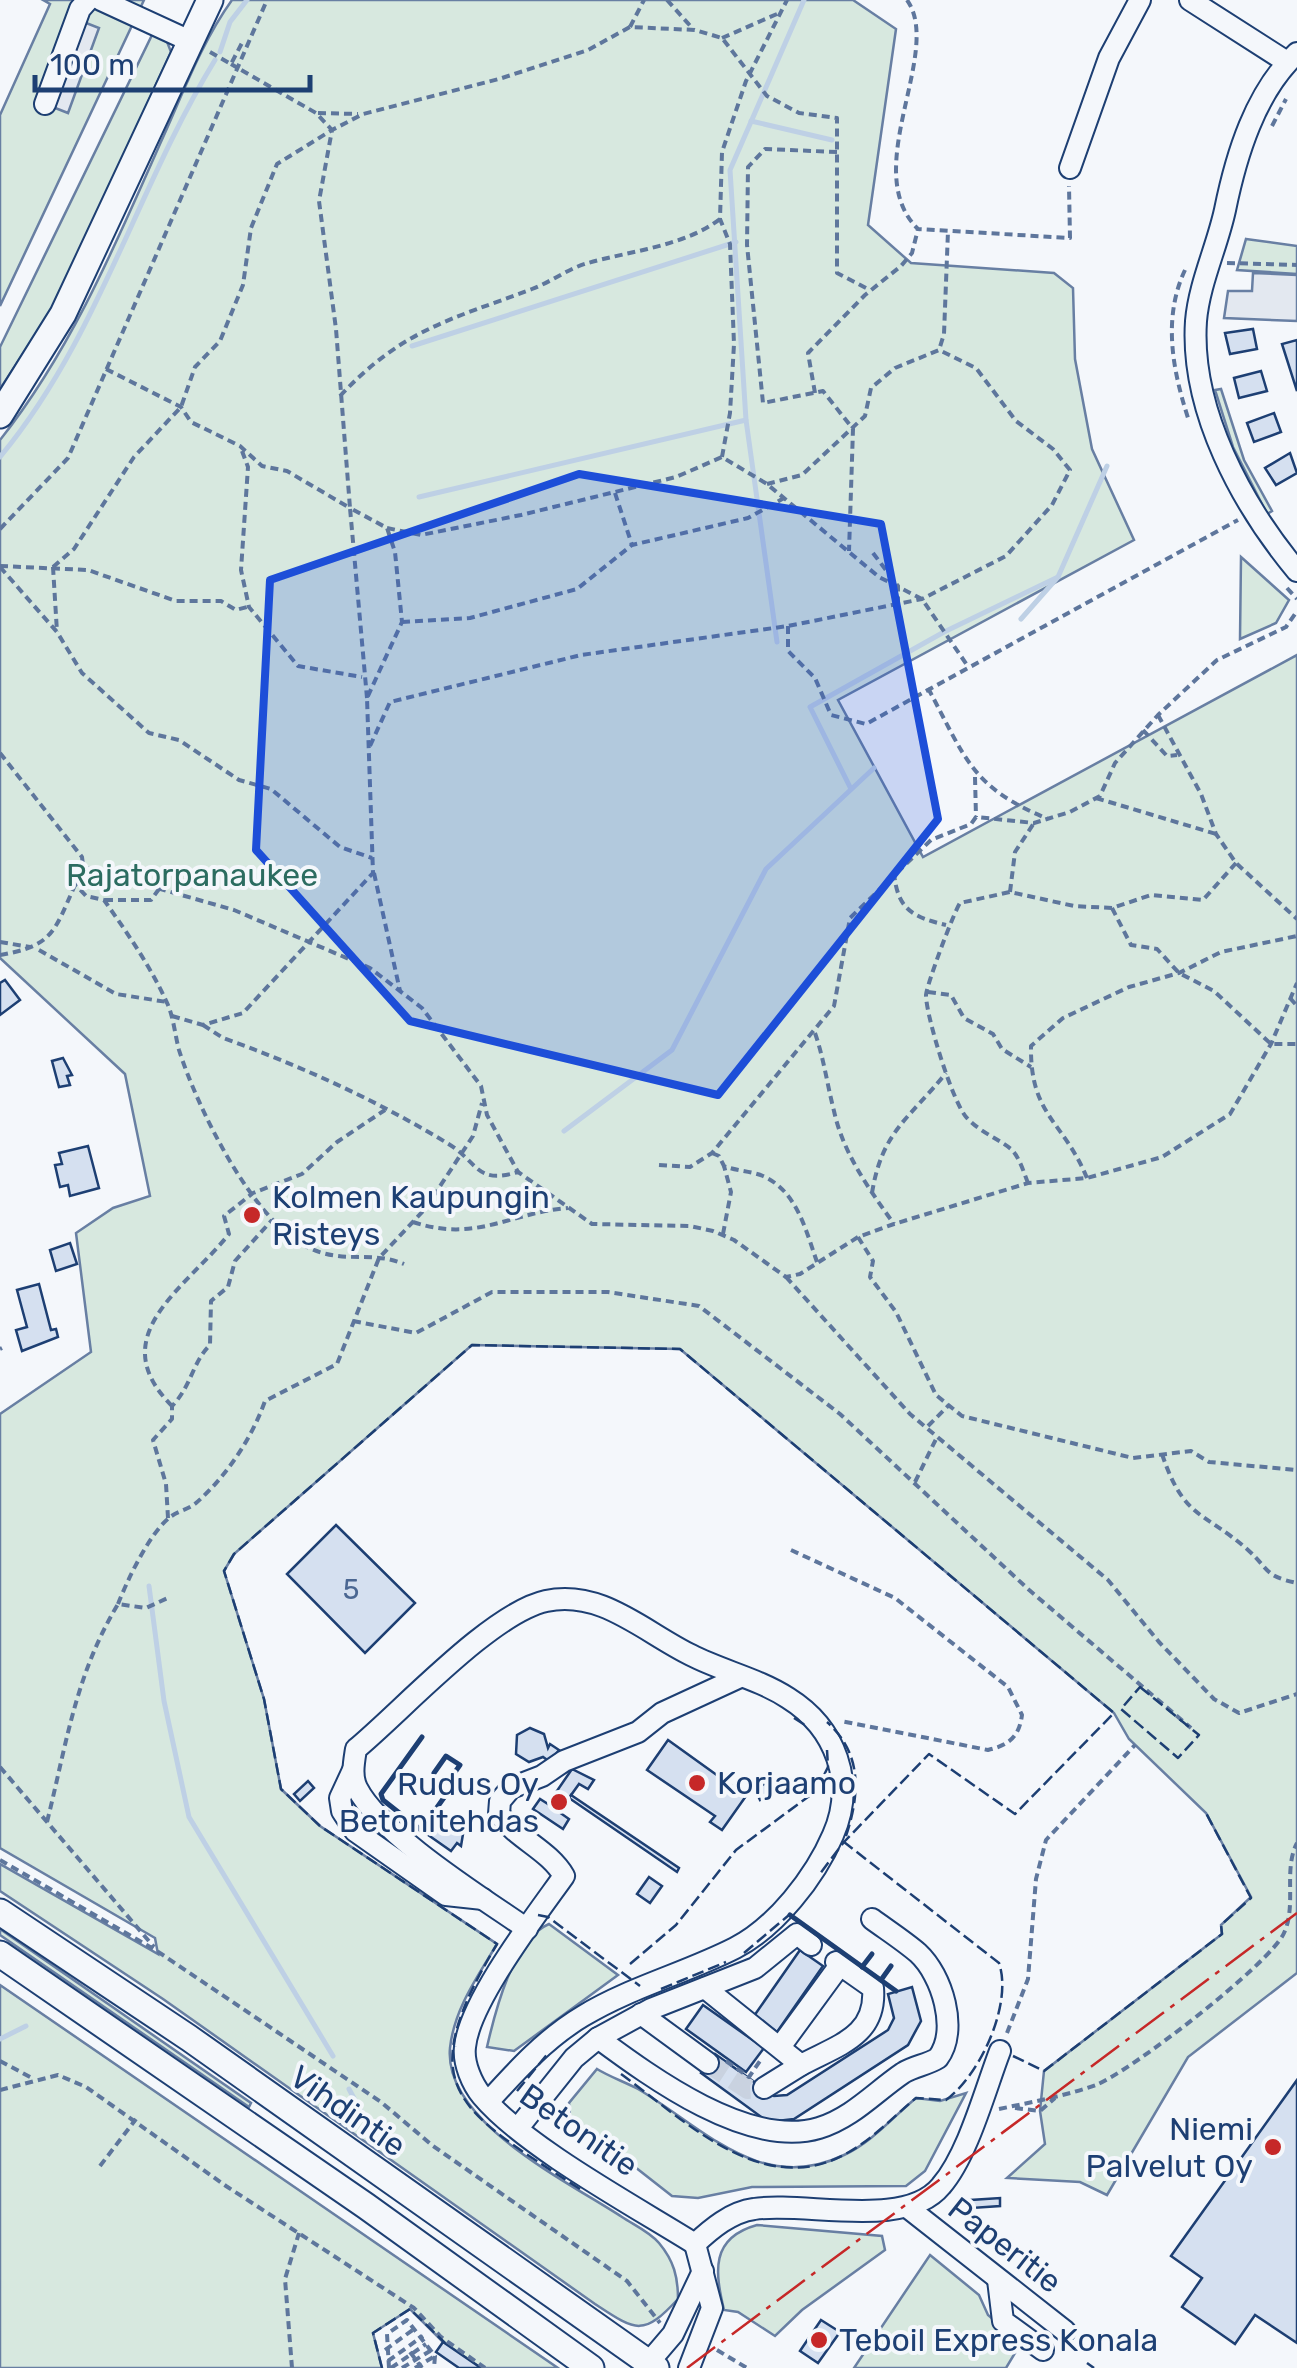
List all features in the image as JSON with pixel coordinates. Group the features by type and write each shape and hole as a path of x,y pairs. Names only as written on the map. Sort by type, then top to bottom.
{"main road":[{"path":"0,415 63,314 210,3"},
{"name":"Vihdintie","path":"0,1912 189,2038 649,2366"},
{"name":"Vihdintie","path":"0,1954 335,2184 590,2368"}],"street":[{"path":"45,104 80,8 88,0"},
{"path":"101,0 190,40"},
{"path":"1070,168 1109,58 1140,0"},
{"path":"1190,0 1292,58 1253,119 1237,159 1222,262 1196,320 1204,392 1218,437 1254,512 1297,571"},
{"path":"485,1899 446,1896 355,1832 342,1811 340,1798 353,1770 356,1749 435,1678 520,1610 536,1604 570,1598 591,1602 788,1698 829,1739 841,1766 844,1789 833,1836 797,1892 770,1922 737,1947 584,2015 548,2040 488,2102"},
{"path":"353,1770 357,1788 386,1826 524,1931 564,1876 558,1865 510,1830 499,1814 500,1801 511,1788 542,1776 564,1761 638,1732 662,1713 740,1677"},
{"path":"598,2038 630,2062 760,2131 794,2132 840,2120 909,2070 938,2058 947,2038 947,2018 934,1975 920,1955 872,1919"},
{"name":"Betonitie","path":"524,1931 474,2018 464,2048 468,2072 488,2102 525,2120 661,2223 695,2244"},
{"path":"525,2120 574,2058 598,2038 640,2014 755,1968 797,1934 812,1944"},
{"path":"755,2076 801,2065 867,2027 875,2011 873,1988 838,1963 776,2043"},
{"path":"705,1988 801,2065"},
{"path":"640,2014 714,2059"},
{"name":"Paperitie","path":"695,2244 719,2224 752,2209 908,2206 938,2191 947,2179 1000,2051"},
{"name":"Paperitie","path":"908,2206 1065,2331"},
{"path":"688,2368 712,2308 695,2244"},
{"path":"649,2366 673,2334 704,2271"},
{"path":"998,2280 1004,2322 1043,2350"}],"path":[{"path":"233,66 267,0"},
{"path":"630,27 644,0"},
{"path":"668,0 695,30"},
{"path":"722,457 730,413 734,344 730,244 720,219 722,152 749,77 788,0"},
{"path":"908,0 917,13 918,42 908,78 896,189 903,214 918,229 1070,238 1070,168"},
{"path":"722,38 780,13"},
{"path":"57,632 54,567 86,533 134,457 181,407 195,366 220,341 242,285 251,228 277,164 363,114 499,79 588,50 630,27 695,30 722,38 767,96 798,113 837,118 838,273 870,290"},
{"path":"190,40 316,113 332,130"},
{"path":"0,529 68,458 148,280 243,41"},
{"path":"1266,135 1289,90"},
{"path":"316,113 363,114"},
{"path":"332,130 319,201 336,329 367,698 374,873 400,991"},
{"path":"838,152 765,149 748,167 747,244 763,403 823,392 853,429 850,552"},
{"path":"339,397 375,359 445,320 537,287 583,264 698,232 720,219"},
{"path":"815,393 808,353 912,252 918,229"},
{"path":"939,350 944,334 948,231"},
{"path":"1222,262 1235,248"},
{"path":"1222,262 1297,265"},
{"path":"368,750 390,702 581,656 788,626 922,599 1006,556 1052,505 1070,470 1053,449 1016,421 976,368 939,350 895,368 871,388 865,416 802,475 767,484"},
{"path":"106,368 181,407 191,422 240,446 262,466 287,471 386,528 421,535 676,477 722,457"},
{"path":"240,446 248,467 241,570 248,606 298,666 364,677"},
{"path":"722,457 767,484 850,552 922,599 967,665"},
{"path":"614,491 632,545"},
{"path":"402,622 470,618 577,590 632,545 748,518 784,498"},
{"path":"788,626 788,651 815,678 830,715 866,724 1254,512"},
{"path":"367,698 402,622 395,552 386,528"},
{"path":"874,553 898,586 898,604"},
{"path":"0,566 88,570 176,602 222,601 236,610 248,606"},
{"path":"0,566 57,632 82,673 149,734 180,740 239,780 271,789 340,847 373,858"},
{"path":"976,817 1034,823 1096,798 1115,763 1158,714 1217,660 1286,627 1297,611"},
{"path":"928,688 975,776 1008,802 1048,819"},
{"path":"1158,714 1201,794 1216,834 1236,863 1297,920"},
{"path":"1143,730 1167,756 1178,754"},
{"path":"0,753 82,857 84,866 55,931 37,948 0,955"},
{"path":"659,1165 690,1167 712,1153 815,1033 834,1006 850,918 931,840 972,824 976,817 975,776"},
{"path":"1096,798 1216,834"},
{"path":"1010,892 1015,852 1034,823"},
{"path":"1028,1183 1014,1150 964,1115 946,1073 926,992 940,964 946,925 960,902 1010,892 1112,908 1151,895 1203,900 1236,863"},
{"path":"84,866 234,910 310,946 370,968 422,1008 482,1086 487,1115 518,1172 592,1224 690,1226 723,1235 786,1277 926,1428 1108,1580 1158,1642 1214,1699 1239,1713 1297,1694"},
{"path":"894,872 896,896 912,916 946,925"},
{"path":"204,1026 242,1013 310,946 374,873"},
{"path":"76,884 86,896 104,900 151,900 159,889"},
{"path":"104,900 150,969 166,1002 180,1051 231,1162 272,1220 303,1245 336,1259 379,1258 404,1264"},
{"path":"1112,908 1132,945 1157,949 1179,973 1214,991 1271,1044 1297,1044"},
{"path":"1087,1178 1074,1146 1048,1118 1030,1082 1031,1046 1063,1018 1130,987 1179,973 1220,952 1297,936"},
{"path":"0,942 37,948 116,994 166,1002"},
{"path":"786,1277 800,1274 858,1237 894,1224 1028,1183 1087,1178 1162,1157 1230,1114 1271,1044 1297,983"},
{"path":"926,992 952,995 964,1018 993,1034 1002,1050 1030,1067"},
{"path":"1290,998 1297,1006"},
{"path":"172,1016 204,1026 385,1110 460,1150 481,1173 495,1179 518,1172"},
{"path":"815,1033 826,1064 834,1113 853,1162 894,1224"},
{"path":"872,1193 877,1163 889,1135 946,1073"},
{"path":"47,1822 80,1678 128,1578 168,1518 195,1504 255,1431 265,1401 336,1364 379,1258 413,1222 472,1136 484,1098"},
{"path":"172,1406 151,1385 141,1353 149,1330 173,1294 229,1234 224,1216 254,1193 302,1174 337,1142 385,1110"},
{"path":"712,1153 719,1156 724,1166 731,1192 723,1235"},
{"path":"724,1166 761,1175 774,1184 802,1215 817,1262"},
{"path":"413,1222 444,1232 508,1223 535,1211 570,1208"},
{"path":"168,1518 166,1484 153,1440 172,1418 172,1406 188,1389 202,1353 210,1345 210,1301 228,1287 235,1261 272,1220"},
{"path":"858,1237 873,1262 870,1276 896,1312 936,1394 974,1420 1028,1429 1133,1458 1191,1451 1209,1462 1297,1470"},
{"path":"354,1321 416,1332 492,1292 608,1292 699,1306 840,1414 1028,1590 1190,1728"},
{"path":"926,1428 950,1405"},
{"path":"915,1482 937,1437"},
{"path":"1162,1454 1172,1486 1202,1520 1248,1550 1270,1577 1297,1582"},
{"path":"792,1550 895,1598 1008,1688 1022,1715 1017,1735 1006,1746 988,1750 834,1718"},
{"path":"118,1604 146,1608 170,1597"},
{"path":"1000,2051 1028,1979 1036,1879 1046,1840 1135,1745"},
{"path":"0,1767 158,1950"},
{"path":"1055,2097 1040,2111 1010,2106 1099,2084 1150,2052 1272,1950 1289,1918 1292,1855 1297,1843"},
{"path":"0,1860 158,1950 381,2102 433,2146 628,2281 673,2334"},
{"path":"714,2059 755,2076 776,2043"},
{"path":"0,2061 34,2078"},
{"path":"0,2090 34,2078 58,2075 86,2087 414,2308 441,2338 486,2368"},
{"path":"100,2166 136,2119"},
{"path":"292,2368 285,2279 299,2233"},
{"path":"434,2368 435,2356 408,2320 387,2334 385,2350 390,2368 435,2356"},
{"path":"385,2350 415,2329"},
{"path":"388,2361 423,2336"},
{"path":"417,2363 426,2344"},
{"path":"700,2346 728,2355 747,2368"},
{"path":"406,2348 417,2363"},
{"path":"417,2363 430,2351"},
{"path":"396,2355 404,2366"}],"highlighted area":[{"path":"579,474 881,524 938,819 718,1095 410,1021 256,850 270,580"}],"green space":[{"path":"43,0 144,0 0,306 0,115 50,4"},
{"name":"Rajatorpanaukee","path":"232,0 853,0 896,29 868,225 911,263 1054,273 1073,288 1075,359 1092,449 1134,540 838,700 923,857 1297,655 1297,1973 1188,2057 1107,2195 1080,2182 1007,2178 1045,2144 1040,2111 1044,2071 1222,1934 1221,1925 1251,1897 1206,1813 1129,1739 1114,1713 680,1349 472,1345 234,1554 224,1571 264,1699 281,1789 320,1826 497,1944 456,2020 450,2048 453,2075 466,2101 487,2125 542,2168 659,2243 674,2270 678,2299 656,2320 639,2326 609,2313 163,1999 0,1891 0,1864 158,1954 155,1938 0,1848 0,1414 91,1352 76,1233 113,1208 150,1196 125,1074 0,958 0,440 70,335 201,52"},
{"path":"153,33 166,39 171,52 55,305 0,389 0,347"},
{"path":"1246,239 1297,246 1297,274 1237,270"},
{"path":"1221,389 1244,460 1272,511 1267,514 1233,447 1215,390"},
{"path":"1241,557 1289,600 1276,623 1240,639"},
{"path":"549,1924 618,1975 514,2051 487,2047 516,1960 536,1932"},
{"path":"0,1929 251,2103 249,2107 0,1935"},
{"path":"0,1985 558,2368 481,2368 443,2342 410,2309 373,2333 382,2368 0,2368"},
{"path":"597,2069 638,2089 735,2152 786,2167 814,2165 854,2150 916,2098 940,2101 966,2093 925,2171 906,2186 752,2187 698,2198 672,2196 570,2116 569,2103"},
{"path":"757,2225 882,2236 885,2250 802,2310 775,2336 738,2312 724,2310 721,2296 718,2270 724,2248 731,2238"},
{"path":"930,2255 979,2295 988,2315 1021,2343 1006,2368 854,2368"}],"shaded area":[{"path":"76,19 99,28 68,113 45,104"},
{"path":"1253,273 1297,275 1297,321 1224,318 1228,291 1252,291"}],"building":[{"path":"1253,329 1257,349 1230,354 1225,333"},
{"path":"1297,340 1297,391 1282,344"},
{"path":"1261,371 1267,391 1239,398 1234,378"},
{"path":"1274,413 1281,432 1254,442 1247,423"},
{"path":"1290,453 1297,473 1276,485 1265,468"},
{"path":"5,980 20,1000 0,1015 0,983"},
{"path":"63,1058 72,1075 67,1076 70,1085 59,1087 52,1061"},
{"path":"88,1146 99,1188 70,1196 68,1185 60,1187 55,1165 62,1164 59,1153"},
{"path":"70,1243 77,1264 56,1271 50,1250"},
{"path":"39,1284 51,1330 56,1329 58,1337 22,1351 16,1330 27,1327 17,1290"},
{"path":"336,1525 415,1603 365,1653 287,1574"},
{"path":"530,1728 544,1734 548,1748 550,1744 559,1750 550,1762 543,1757 529,1762 516,1754 517,1735"},
{"name":"Korjaamo","path":"668,1740 746,1796 722,1830 710,1822 715,1816 647,1770"},
{"name":"Rudus Oy Betonitehdas","path":"572,1769 594,1780 588,1789 579,1784 559,1812 569,1819 563,1829 533,1809 540,1799 548,1804"},
{"path":"308,1781 314,1788 300,1801 294,1794"},
{"path":"768,1782 774,1793 760,1800 755,1789"},
{"path":"571,1795 679,1868 677,1872 569,1798"},
{"path":"433,1813 463,1834 461,1846 457,1843 451,1851 421,1830"},
{"path":"649,1877 662,1886 650,1903 637,1894"},
{"path":"800,1950 823,1966 777,2032 754,2016"},
{"path":"912,1987 921,2021 908,2045 794,2119 768,2122 701,2073 715,2054 774,2096 787,2095 888,2030 894,2018 888,1994"},
{"path":"703,2005 764,2048 746,2072 686,2029"},
{"name":"Niemi Palvelut Oy","path":"1297,2080 1297,2343 1255,2315 1235,2344 1182,2307 1202,2278 1171,2256"},
{"path":"1000,2198 1000,2206 972,2208 971,2200"},
{"path":"821,2320 840,2332 818,2363 800,2351"},
{"path":"443,2342 481,2368 459,2368 436,2352"}],"waterway":[{"path":"220,52 230,22 247,0"},
{"path":"419,497 746,420 730,170 804,0"},
{"path":"0,457 64,363 187,109 215,60"},
{"path":"751,121 832,140"},
{"path":"412,346 736,242"},
{"path":"746,420 777,642"},
{"path":"1021,619 1058,577 1107,466"},
{"path":"851,789 810,707 944,632 1058,577"},
{"path":"564,1131 672,1050 766,869 874,768"},
{"path":"149,1586 164,1701 189,1817 333,2056"},
{"path":"0,2039 26,2026"},
{"path":"349,2089 373,2134"}],"tunnel":[{"path":"708,2063 748,2089 764,2088"}],"fence":[{"path":"580,2189 502,2137 476,2114 459,2090 453,2063 456,2032 497,1944 320,1826 281,1789 264,1699 224,1571 234,1554 472,1345 680,1349 1114,1713 1015,1814 929,1754 844,1842 819,1875"},
{"path":"1140,1687 1199,1735 1178,1758 1121,1709 1140,1687"},
{"path":"794,1718 808,1727"},
{"path":"621,2074 727,2149 756,2161 787,2167 817,2165 849,2152 916,2098 946,2100 971,2074 997,2018 1002,1980 999,1963 844,1842 855,1794 853,1764 848,1749 827,1722"},
{"path":"630,1964 676,1925 736,1850 816,1791 828,1767 827,1750"},
{"path":"1013,2056 1044,2071 1222,1934 1221,1925 1251,1898 1206,1813"},
{"path":"538,1915 548,1917 640,1986"},
{"path":"744,1953 789,1915"},
{"path":"661,1989 726,1962"},
{"path":"517,2091 549,2052"},
{"path":"382,2368 373,2333 410,2309 445,2343"},
{"path":"1087,2363 1094,2368"}],"wall":[{"path":"421,1830 383,1800 381,1794 422,1737"},
{"path":"433,1813 453,1785 448,1782 460,1765 446,1756 434,1773"},
{"path":"790,1915 896,1991"},
{"path":"862,1967 872,1954"},
{"path":"881,1980 891,1966"}],"power":[{"path":"687,2368 1297,1913"}],"place":[{"name":"Kolmen Kaupungin Risteys","path":"252,1215"},
{"name":"Korjaamo","path":"697,1783"},
{"name":"Rudus Oy Betonitehdas","path":"559,1802"},
{"name":"Niemi Palvelut Oy","path":"1273,2147"},
{"name":"Teboil Express Konala","path":"819,2340"}]}
